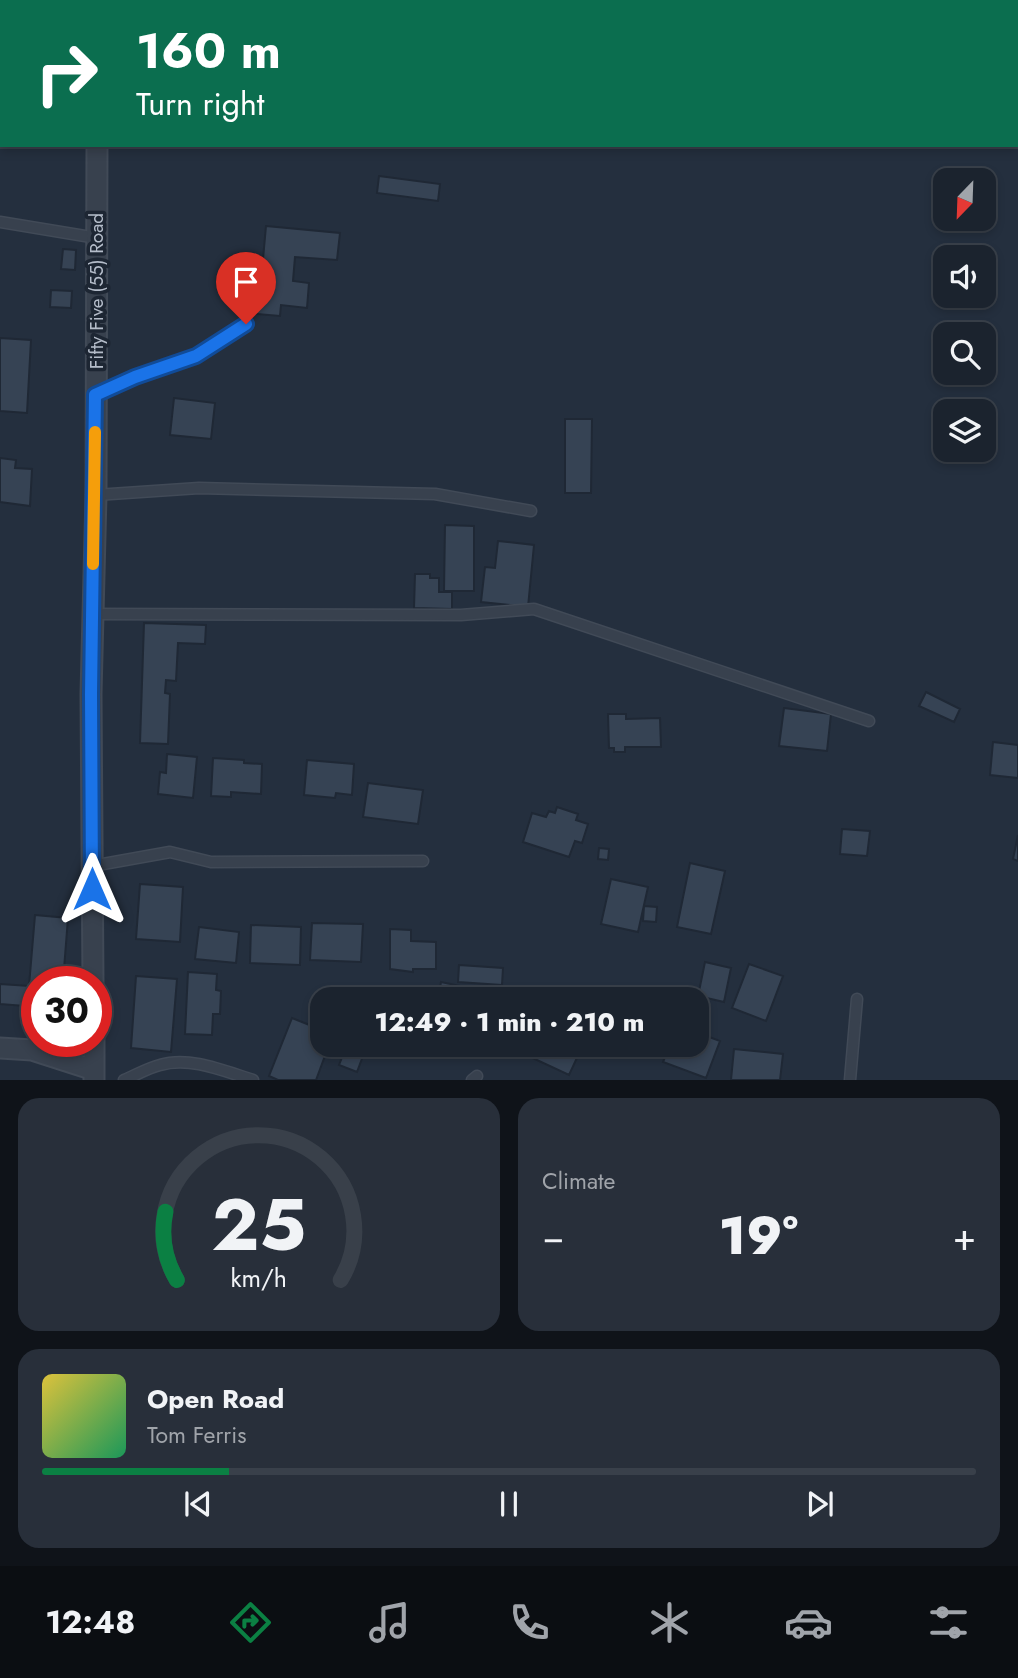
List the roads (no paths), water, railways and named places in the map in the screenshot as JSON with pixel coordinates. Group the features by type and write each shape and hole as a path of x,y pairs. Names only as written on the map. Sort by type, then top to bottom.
{"street":[{"name":"Fifty Five (55) Road","path":"93,966 92,614 96,495 97,147"},
{"path":"0,1048 32,1050 94,1075 94,1057"}],"lane":[{"path":"0,222 97,238"},
{"path":"95,395 135,377 196,356 246,324"},
{"path":"96,495 199,488 435,494 531,511"},
{"path":"92,614 461,615 534,609 869,721"},
{"path":"92,866 170,852 211,862 423,861"},
{"path":"850,1080 857,999"},
{"path":"124,1080 162,1064 184,1063 208,1066 253,1080"}]}
